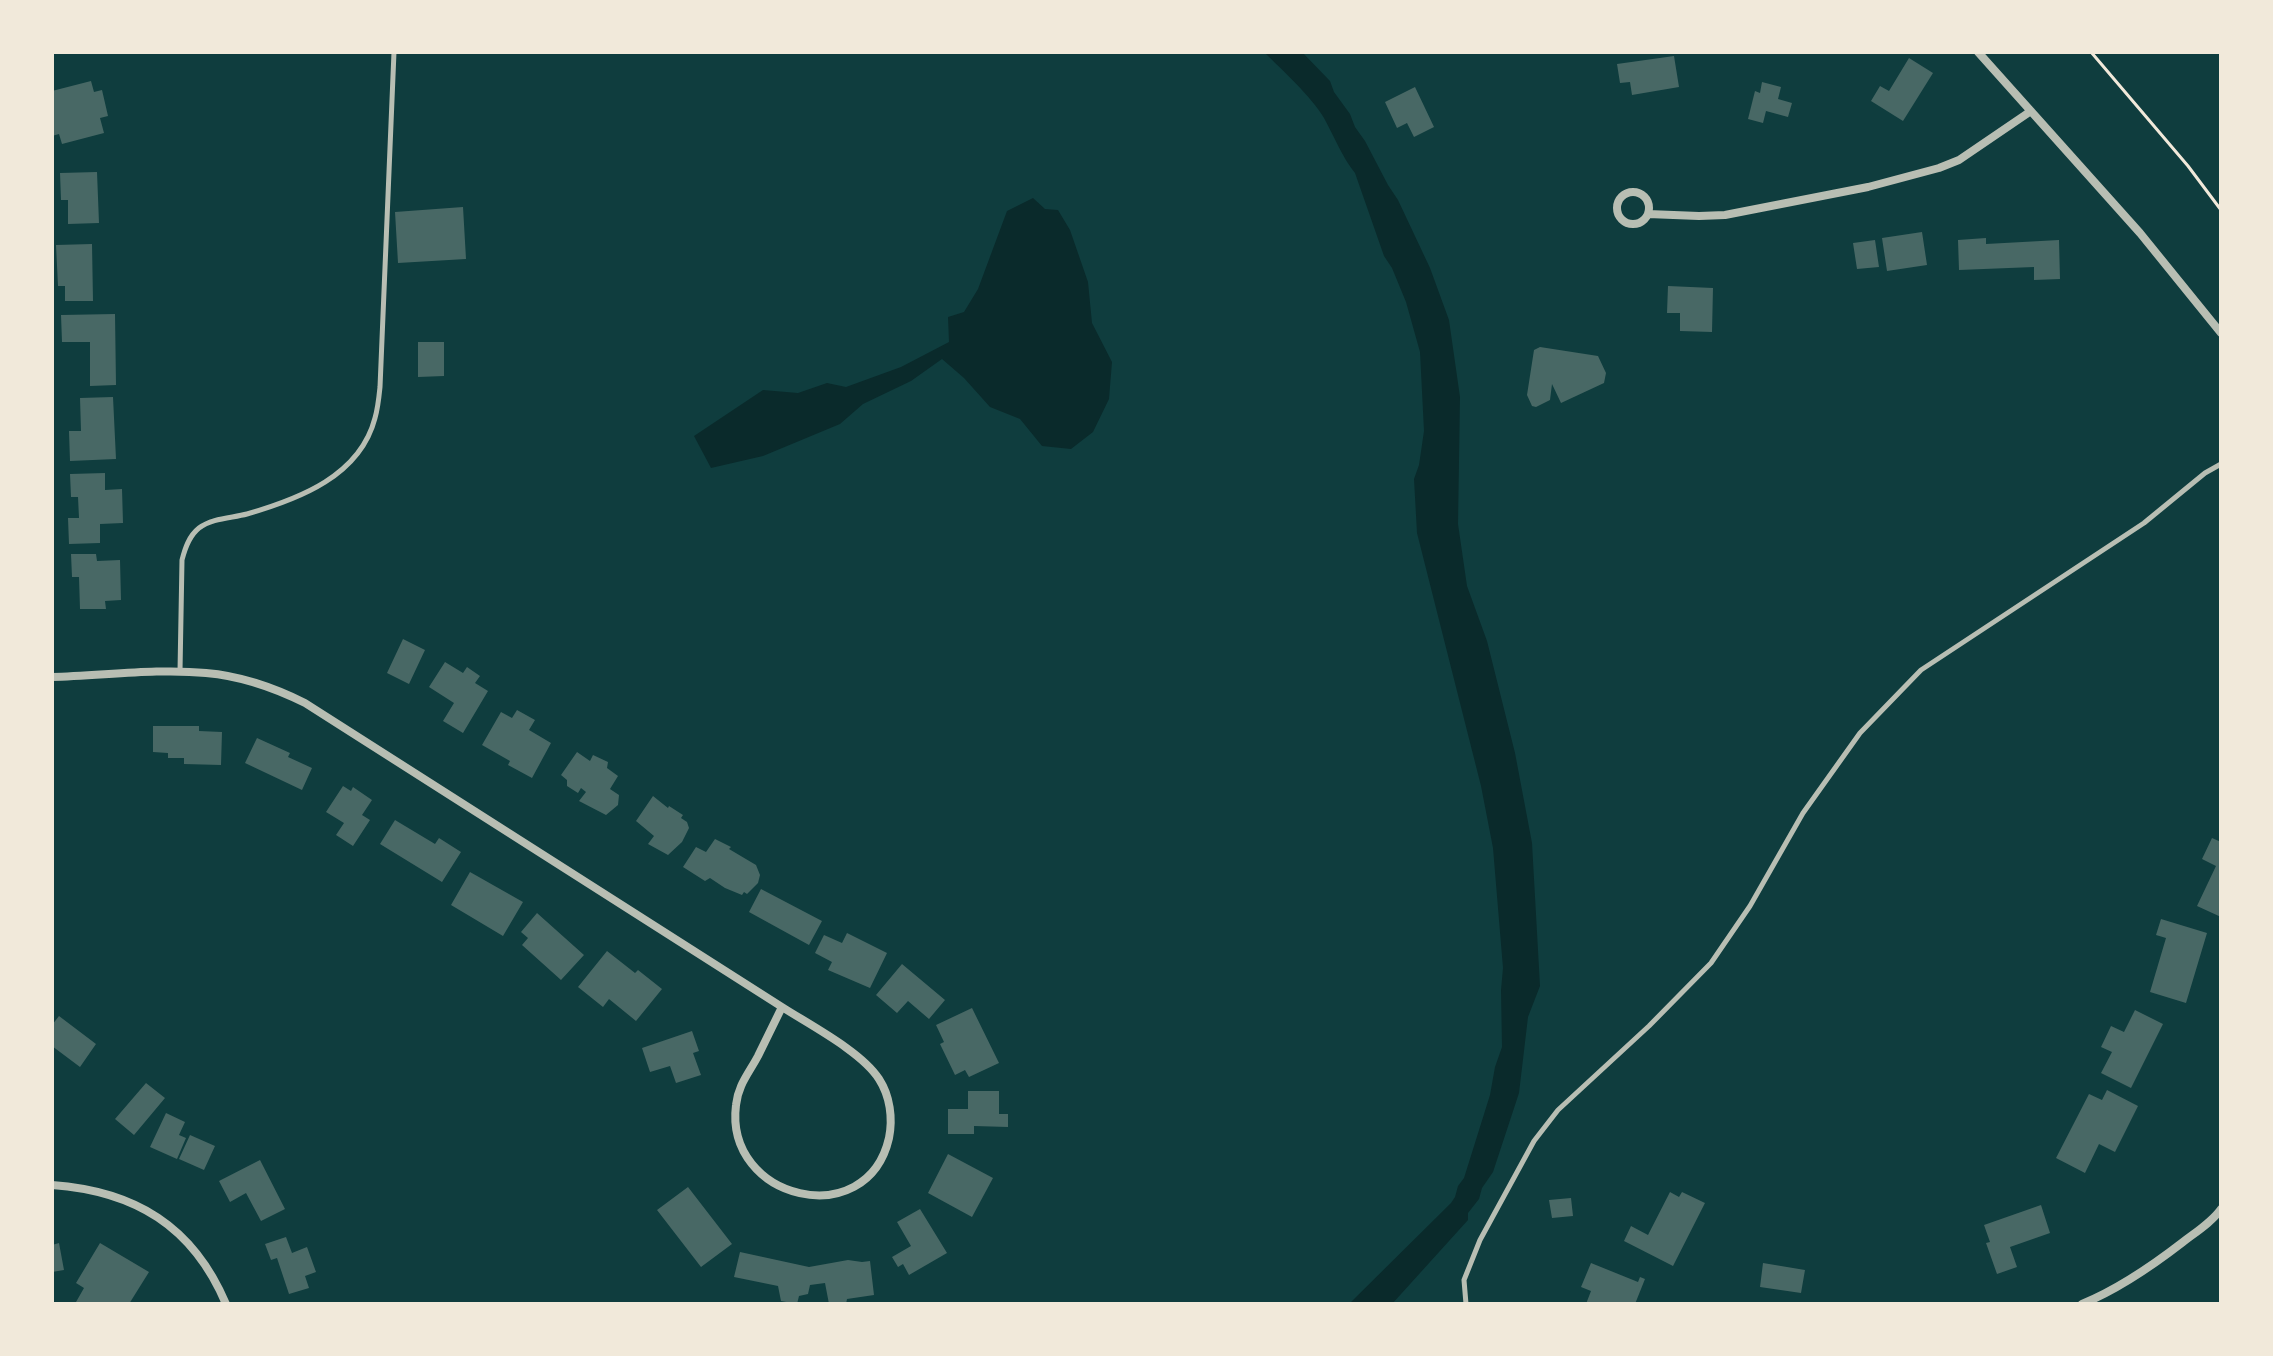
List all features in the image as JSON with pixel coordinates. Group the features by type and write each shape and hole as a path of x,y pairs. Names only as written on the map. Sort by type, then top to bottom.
{"street":[{"path":"1978,52 2140,233 2221,333"},
{"path":"1648,214 1725,215 1883,183 1939,168 1959,160 2031,111"},
{"path":"52,677 203,672 250,680 277,689 305,703 782,1007 858,1057 880,1080 887,1094 891,1126 882,1156 873,1170 862,1180 836,1194 802,1195 778,1186 757,1171 740,1142 735,1108 738,1091 782,1007"},
{"path":"52,1185 78,1187 121,1197 158,1217 189,1244 213,1276 226,1304"},
{"path":"2082,1304 2145,1271 2220,1214"}],"lane":[{"path":"180,672 182,560 186,544 192,536 199,528 213,521 246,514 306,494 339,473 360,451 375,420 380,387 394,52"},
{"path":"1466,1304 1464,1280 1480,1240 1534,1141 1558,1110 1649,1026 1711,963 1750,906 1803,813 1860,733 1921,670 2144,523 2205,473 2221,464"}],"path":[{"path":"2091,52 2188,166 2221,210"}],"water":[{"path":"1264,52 1302,52 1330,81 1398,200 1430,268 1449,320 1460,397 1458,524 1467,586 1487,641 1515,753 1532,843 1540,986 1528,1017 1519,1093 1493,1172 1468,1213 1468,1220 1392,1304 1349,1304 1455,1197 1464,1178 1502,1047 1503,968 1493,848 1481,786 1417,533 1414,479 1424,431 1420,352 1406,302 1384,256 1355,173 1324,118 1304,92"},
{"path":"1033,198 1045,209 1058,210 1070,230 1088,282 1092,323 1112,362 1109,399 1093,432 1071,449 1042,446 1020,419 990,407 942,359 911,381 863,404 840,424 763,456 711,468 694,436 763,390 798,393 827,383 846,387 901,367 949,342 948,317 964,312 978,289 1007,211"}],"building":[{"path":"1674,56 1679,87 1632,95 1630,82 1620,83 1617,64"},
{"path":"1909,58 1933,73 1903,121 1871,101 1880,86 1889,91"},
{"path":"91,81 94,92 102,90 108,116 100,118 104,133 62,144 59,134 52,136 52,91"},
{"path":"1762,82 1781,87 1778,99 1792,103 1788,117 1766,111 1763,123 1748,119 1755,91 1760,93"},
{"path":"1415,87 1434,127 1414,137 1407,123 1397,128 1385,102"},
{"path":"97,172 99,223 68,224 68,200 61,200 60,173"},
{"path":"463,207 466,259 398,263 395,212"},
{"path":"1922,232 1927,265 1887,271 1882,238"},
{"path":"1986,238 1986,244 2059,240 2060,279 2034,280 2034,267 1959,270 1958,240"},
{"path":"1875,240 1879,267 1857,269 1853,243"},
{"path":"92,244 93,301 65,301 65,286 58,286 56,245"},
{"path":"1668,286 1713,288 1712,332 1680,331 1680,313 1667,313"},
{"path":"115,314 116,385 90,386 90,342 62,342 61,315"},
{"path":"418,342 444,342 444,376 418,377"},
{"path":"1540,347 1598,356 1606,373 1604,383 1561,403 1552,384 1550,400 1532,406 1527,395 1534,350"},
{"path":"113,397 116,459 70,461 69,431 81,431 80,398"},
{"path":"105,473 105,490 122,489 123,523 100,524 100,543 69,544 68,518 79,518 78,497 71,497 70,474"},
{"path":"71,554 96,554 97,561 120,560 121,600 105,601 106,609 80,609 79,577 72,577"},
{"path":"403,639 425,650 409,684 387,673"},
{"path":"445,662 463,673 467,667 480,676 475,683 488,691 463,733 443,721 454,703 429,687"},
{"path":"517,710 535,720 529,730 551,743 532,778 482,745 501,712 512,718"},
{"path":"153,726 199,726 199,731 222,732 221,765 184,764 184,758 168,758 168,753 153,752"},
{"path":"257,738 290,753 288,757 312,768 302,790 245,763"},
{"path":"577,752 590,761 593,755 608,762 607,768 618,776 610,789 619,795 618,805 606,815 579,801 586,792 581,788 578,793 567,786 567,780 561,775"},
{"path":"343,786 351,791 353,787 372,800 362,815 370,820 353,846 336,835 344,823 326,812"},
{"path":"653,796 683,815 681,818 689,828 682,842 668,855 648,844 654,836 636,821"},
{"path":"395,820 435,844 439,838 461,852 442,882 380,844"},
{"path":"2212,838 2221,842 2221,917 2197,906 2216,866 2202,859"},
{"path":"715,839 756,865 760,875 758,883 747,894 725,888 710,878 705,881 683,867 696,847 706,852"},
{"path":"470,872 523,902 503,936 451,905"},
{"path":"761,889 822,921 809,945 749,912"},
{"path":"537,913 584,955 561,980 522,945 528,938 521,932"},
{"path":"2161,919 2207,933 2186,1003 2150,992 2166,938 2156,935"},
{"path":"847,933 887,953 870,988 828,970 832,962 815,953 824,935 842,943"},
{"path":"607,951 662,989 636,1021 609,999 603,1007 578,987"},
{"path":"902,964 945,1000 929,1019 908,1001 897,1013 876,995"},
{"path":"972,1008 999,1063 969,1077 965,1070 955,1075 940,1044 944,1042 936,1025"},
{"path":"2135,1010 2163,1024 2131,1088 2101,1073 2112,1052 2101,1047 2111,1026 2124,1032"},
{"path":"59,1016 96,1044 80,1067 52,1046 52,1025"},
{"path":"692,1031 699,1051 693,1053 701,1075 676,1083 670,1066 650,1072 642,1048"},
{"path":"146,1083 165,1098 134,1135 115,1119"},
{"path":"2107,1090 2138,1106 2115,1152 2099,1144 2085,1173 2056,1158 2089,1094 2102,1100"},
{"path":"968,1091 999,1091 999,1114 1008,1114 1008,1127 974,1126 974,1134 948,1134 948,1109 968,1109"},
{"path":"166,1113 185,1122 179,1135 186,1138 177,1159 150,1147"},
{"path":"190,1135 215,1146 204,1170 179,1159"},
{"path":"948,1154 993,1178 972,1217 928,1193"},
{"path":"260,1160 285,1209 261,1221 246,1193 230,1202 219,1181"},
{"path":"688,1187 732,1244 701,1267 657,1210"},
{"path":"1670,1192 1679,1197 1682,1192 1705,1203 1673,1266 1624,1241 1631,1226 1648,1235"},
{"path":"1571,1198 1573,1216 1552,1218 1549,1200"},
{"path":"2041,1205 2050,1233 2010,1247 2017,1267 1997,1274 1986,1243 1990,1242 1984,1225"},
{"path":"920,1209 947,1253 909,1275 903,1264 898,1267 892,1257 911,1246 897,1222"},
{"path":"286,1237 292,1253 307,1247 316,1272 305,1276 309,1288 289,1294 277,1258 271,1260 265,1244"},
{"path":"59,1243 64,1270 52,1272 52,1245"},
{"path":"100,1243 149,1272 129,1304 76,1302 84,1288 76,1283"},
{"path":"740,1252 809,1267 848,1260 870,1261 874,1295 847,1299 846,1304 829,1304 825,1283 810,1285 808,1294 799,1296 797,1304 781,1301 778,1286 734,1277"},
{"path":"1591,1263 1638,1282 1640,1277 1645,1279 1635,1304 1586,1304 1591,1291 1581,1287"},
{"path":"1763,1263 1805,1270 1801,1293 1760,1287"}]}
